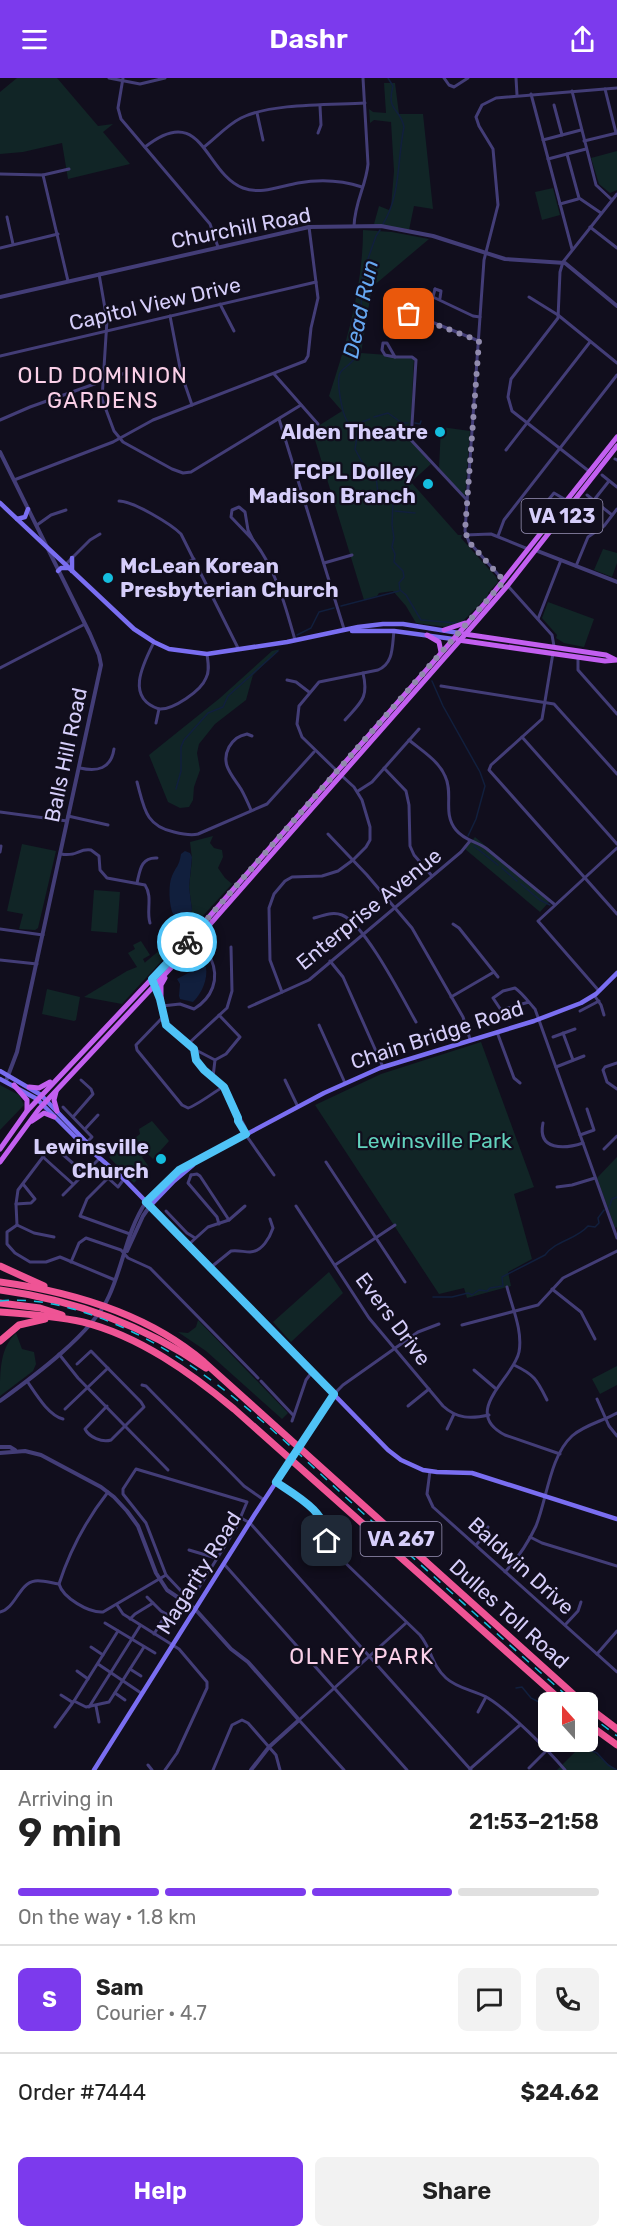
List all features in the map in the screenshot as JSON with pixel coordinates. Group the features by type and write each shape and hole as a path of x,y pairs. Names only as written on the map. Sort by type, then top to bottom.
{"highway":[{"path":"0,1266 26,1279 69,1295"},
{"name":"Dulles Toll Road","path":"0,1282 69,1295 91,1306 143,1323 178,1342 237,1391 571,1692"},
{"path":"0,1290 91,1306"},
{"path":"0,1303 40,1308 78,1321"},
{"path":"0,1312 78,1321"},
{"path":"0,1341 13,1329 26,1322 65,1319"},
{"name":"Dulles Toll Road","path":"78,1321 100,1328 144,1348 188,1374 219,1396 552,1692"},
{"path":"598,1715 617,1729"},
{"path":"598,1731 617,1745"}],"main road":[{"name":"VA 123","path":"472,622 499,595 509,575 532,550 617,437"},
{"name":"VA 123","path":"0,1162 45,1103 131,1010 194,934 457,640 617,446"},
{"path":"0,503 126,622 154,642 175,651 207,654 239,651 366,625 394,623 477,635 578,657 605,661 615,660"},
{"path":"17,519 25,517 28,509"},
{"path":"71,570 72,558"},
{"path":"58,571 64,567 71,570"},
{"path":"444,630 472,622 477,635"},
{"path":"345,631 394,631 457,640 606,655 615,660"},
{"path":"427,635 440,642 441,653"},
{"name":"VA 123","path":"0,1149 39,1097 153,982 177,962 205,931 441,653 457,640"},
{"path":"160,999 162,982 177,962"},
{"name":"Chain Bridge Road","path":"148,1204 179,1170 345,1083 384,1067 539,1019 581,1003 599,991 617,974"},
{"path":"131,1010 150,994 156,994 160,999"},
{"path":"0,1071 29,1087 58,1112 99,1156"},
{"path":"29,1087 42,1088 59,1077"},
{"path":"0,1079 39,1097"},
{"path":"14,1085 27,1100 27,1111"},
{"path":"58,1089 54,1100 58,1112 74,1136 124,1179 394,1455 415,1467 430,1471 469,1473 617,1519"},
{"path":"22,1131 42,1114 58,1112"},
{"name":"Chain Bridge Road","path":"148,1204 200,1160"},
{"name":"Magarity Road","path":"94,1770 250,1522 334,1394"}],"street":[{"path":"109,78 140,84 165,78"},
{"path":"354,226 355,207 368,164 363,78"},
{"path":"444,78 449,85 454,87 468,78"},
{"path":"516,78 517,96"},
{"path":"123,80 118,108 119,116 210,224 218,247"},
{"path":"617,88 496,98 488,101 479,110 476,121 493,149 498,195 496,217 485,253 465,535 553,636 554,650 542,719 489,769 617,914"},
{"path":"584,141 617,133 605,89"},
{"path":"572,91 596,185 611,199"},
{"path":"531,94 572,250"},
{"path":"204,148 235,122 257,113 278,109 365,103"},
{"path":"554,105 562,135"},
{"path":"318,133 321,125 320,106"},
{"path":"611,109 617,108"},
{"path":"257,113 263,140"},
{"path":"543,140 581,130"},
{"path":"145,147 160,136 178,132 191,136 230,180 249,190 260,191 315,181 340,181 362,187"},
{"path":"548,159 586,149"},
{"path":"567,154 579,198 601,213"},
{"path":"0,174 43,175 69,169"},
{"path":"43,175 68,281"},
{"path":"590,472 515,414 509,406 508,390 511,379 557,320 560,272 563,262 617,194"},
{"path":"560,204 579,198"},
{"path":"7,217 13,244"},
{"name":"Churchill Road","path":"0,297 309,227 381,226 397,228 513,260 563,262"},
{"path":"14,480 119,439 141,425 303,363 307,359 318,298 309,227"},
{"path":"590,227 617,248"},
{"path":"0,248 58,234"},
{"path":"563,262 617,306"},
{"path":"99,274 107,309 102,383 103,405 119,439 172,469 187,473 202,467 301,405"},
{"name":"Capitol View Drive","path":"0,356 316,282"},
{"path":"529,297 558,315 617,363"},
{"path":"441,300 473,316 480,317"},
{"path":"220,304 234,331"},
{"path":"412,314 479,341"},
{"path":"170,316 181,373 192,405"},
{"path":"506,450 590,342"},
{"path":"395,357 387,343 383,343 382,350 385,355 395,357 412,357 416,360 411,440 466,499"},
{"path":"0,420 128,372"},
{"path":"274,374 318,424"},
{"path":"498,536 504,520 617,375"},
{"path":"279,419 345,631"},
{"name":"Balls Hill Road","path":"0,452 85,624 101,665 17,1052 6,1082"},
{"path":"602,476 617,487"},
{"path":"594,500 609,481"},
{"path":"455,487 462,488 468,482"},
{"path":"541,509 554,493 567,501"},
{"path":"587,495 612,515"},
{"path":"119,501 128,502 178,531 239,651"},
{"path":"253,540 232,519 231,513 234,508 239,507 243,510 248,530 273,572 296,641"},
{"path":"576,566 588,537 603,527 617,509"},
{"path":"37,525 51,515 66,510"},
{"path":"65,564 90,540 100,534"},
{"path":"465,535 498,536 617,582"},
{"path":"324,563 352,555"},
{"path":"164,571 194,559"},
{"path":"538,619 561,560"},
{"path":"282,992 270,960 269,913 272,898 283,883 292,877 328,875 343,869 366,847 371,836 358,791 314,752 302,737 297,724 298,709 309,692 321,681 380,669 388,663 394,623"},
{"path":"0,668 85,624"},
{"path":"154,642 140,671 138,681 147,702 159,709 175,707 204,683 208,671 207,654"},
{"path":"578,657 578,670 617,714"},
{"path":"345,720 365,696 363,673"},
{"path":"287,680 296,682 309,692"},
{"path":"441,686 546,702 557,706 617,774"},
{"path":"156,723 159,709"},
{"path":"358,791 372,782 418,729"},
{"path":"251,811 242,790 230,776 226,752 235,738 247,734 252,736"},
{"path":"522,737 617,846 538,921 599,991"},
{"path":"409,740 443,771 448,784 448,818 454,828 464,839 479,843 554,904"},
{"path":"80,768 93,770 104,767 112,760 114,749"},
{"path":"137,782 147,815 154,823 166,830 188,835 198,834 270,802 314,752"},
{"path":"384,768 406,791 410,805 410,846 414,855 432,876"},
{"path":"0,812 67,818 108,825"},
{"path":"328,834 412,928 463,1017 471,1039"},
{"name":"Enterprise Avenue","path":"249,1007 309,980 465,849 470,841"},
{"path":"0,852 1,846"},
{"path":"61,854 73,856 83,850 91,850 99,856 100,870 107,878 145,885 148,890 150,923"},
{"path":"137,882 142,864 149,858 157,858"},
{"path":"314,918 329,914 341,915 348,919 376,952 416,1022"},
{"path":"453,924 459,928 498,977"},
{"path":"0,929 43,935"},
{"path":"162,1006 180,1004 194,1009 212,993 213,965 200,942 205,931"},
{"path":"188,1044 227,1008 232,991 231,947"},
{"path":"0,960 36,964"},
{"path":"330,962 343,977 384,1067"},
{"path":"451,997 494,972"},
{"path":"153,982 168,1028 194,1049 215,1060"},
{"path":"529,1002 501,1010 494,998 503,991 515,988 529,1002 535,1009 617,1238"},
{"path":"594,995 604,1015"},
{"path":"580,1011 598,1001"},
{"path":"215,1060 226,1054 240,1037 219,1015"},
{"path":"163,1017 136,1045 137,1050 182,1105 188,1108 194,1107 202,1098 224,1087"},
{"path":"319,1024 345,1083"},
{"path":"553,1037 575,1029"},
{"path":"497,1032 514,1078 520,1083"},
{"path":"564,1033 573,1060"},
{"path":"194,1049 196,1060 224,1087 238,1118 245,1127 246,1134 274,1175"},
{"path":"556,1066 584,1056"},
{"path":"213,1077 215,1060"},
{"path":"617,1063 603,1070 607,1082 617,1089"},
{"path":"73,1117 93,1094 81,1080"},
{"path":"285,1080 298,1107"},
{"path":"580,1135 594,1130 587,1109"},
{"path":"58,1112 73,1117 92,1137 87,1142"},
{"path":"85,1130 98,1115"},
{"path":"543,1123 544,1138 554,1146 566,1148 583,1143"},
{"path":"604,1149 617,1136"},
{"path":"17,1225 18,1190 52,1145 84,1173"},
{"path":"63,1195 99,1156"},
{"path":"43,1157 73,1184"},
{"path":"326,1162 405,1282"},
{"path":"187,1170 191,1175"},
{"path":"191,1175 200,1176 229,1220"},
{"path":"191,1175 188,1183 217,1217 219,1224"},
{"path":"124,1179 118,1187 108,1178 87,1199 80,1216 130,1234"},
{"path":"557,1187 594,1178"},
{"path":"16,1204 31,1203 35,1199 23,1184"},
{"name":"Chain Bridge Road","path":"0,1401 59,1354 98,1316 115,1280 130,1234 148,1204"},
{"name":"Chain Bridge Road","path":"124,1254 130,1247 148,1204"},
{"path":"188,1245 208,1227 229,1220 245,1206"},
{"name":"Evers Drive","path":"296,1206 369,1318 443,1406 454,1414"},
{"path":"166,1211 195,1238"},
{"path":"210,1268 231,1251 254,1252 270,1238 273,1228 270,1219"},
{"path":"17,1225 34,1233 54,1237"},
{"path":"17,1225 8,1232 6,1237 7,1244 15,1253 37,1263 60,1257 115,1280"},
{"path":"335,1265 395,1225"},
{"path":"70,1262 79,1242 86,1238 121,1250 150,1269 294,1415"},
{"path":"462,1325 538,1305 563,1278 617,1251"},
{"path":"507,1287 520,1340 519,1352 514,1365 495,1388 489,1403 489,1415 494,1427 501,1433 560,1454"},
{"path":"552,1289 581,1312 595,1339"},
{"path":"334,1394 343,1385 418,1332 439,1324"},
{"path":"77,1364 91,1351 143,1404 143,1410 109,1441 88,1434 86,1426 106,1406"},
{"path":"59,1354 168,1470"},
{"path":"514,1365 536,1378 547,1400"},
{"path":"65,1409 108,1368"},
{"path":"474,1370 495,1388"},
{"path":"292,1420 306,1380 312,1372"},
{"path":"27,1381 42,1401 60,1419 63,1419"},
{"path":"142,1385 146,1386 244,1486 264,1501"},
{"path":"408,1407 429,1389"},
{"path":"597,1399 617,1436"},
{"path":"506,1572 520,1555 536,1526 560,1454 567,1441 574,1434 617,1413"},
{"path":"447,1429 454,1414 470,1418 489,1415"},
{"path":"0,1448 10,1448 15,1451"},
{"path":"0,1453 29,1451 41,1455 108,1492 130,1515 142,1535 159,1579 173,1595 195,1609 231,1649 248,1662 344,1770"},
{"path":"136,1470 246,1501 248,1505 241,1518 198,1589 193,1592 182,1592 166,1575 151,1534 138,1510 122,1492 136,1470"},
{"name":"Baldwin Drive","path":"430,1471 427,1494 431,1505 617,1672"},
{"path":"276,1482 301,1499 318,1515 326,1527 328,1544 332,1550 424,1640 433,1663 446,1678 486,1697 538,1743"},
{"path":"59,1584 78,1537 108,1492"},
{"path":"130,1515 138,1510"},
{"path":"241,1518 250,1522 470,1770 520,1725"},
{"path":"476,1545 485,1535 488,1527"},
{"path":"530,1537 542,1543 617,1566"},
{"path":"189,1550 217,1559"},
{"path":"224,1564 407,1770"},
{"path":"59,1584 65,1594 92,1611 103,1612 166,1575"},
{"path":"0,1612 13,1605 29,1583 36,1581 59,1584"},
{"path":"147,1597 175,1619"},
{"path":"565,1625 578,1611 581,1602"},
{"path":"130,1619 153,1603"},
{"path":"117,1605 121,1612 130,1619 174,1646 208,1685 177,1753 165,1770"},
{"path":"154,1634 166,1614"},
{"path":"105,1623 155,1653"},
{"path":"251,1770 269,1747 406,1623"},
{"path":"89,1707 140,1626"},
{"path":"55,1727 118,1631"},
{"path":"597,1654 617,1631"},
{"path":"91,1647 104,1655"},
{"path":"61,1695 83,1707 109,1702 144,1647"},
{"path":"98,1664 143,1695"},
{"path":"130,1669 141,1676"},
{"path":"77,1671 88,1679"},
{"path":"115,1693 125,1700"},
{"path":"478,1712 486,1697"},
{"path":"96,1706 99,1722"},
{"path":"213,1770 232,1725 237,1721 248,1723 278,1759 280,1770"},
{"path":"529,1768 545,1752"},
{"path":"547,1752 565,1770"},
{"path":"148,1765 152,1770"}],"green space":[{"path":"17,78 57,78 98,126 113,124 103,132 130,164 68,179 62,143 23,152 0,154 0,92"},
{"path":"384,83 395,83 399,114 423,114 433,209 414,206 409,230 374,224 379,206 389,210 391,207 394,171 391,122 374,120 370,123 369,109 373,112 386,113"},
{"path":"617,151 617,190 610,193 599,184 591,158"},
{"path":"553,188 560,215 542,220 535,192"},
{"path":"363,230 392,232 429,239 372,287 361,353 414,357 410,438 431,464 411,482 458,535 462,535 461,538 498,582 488,593 489,595 461,623 446,627 416,623 406,606 393,591 379,593 377,596 364,600 312,430 342,411 329,396 353,314 360,272"},
{"path":"441,427 470,431 465,498 439,468"},
{"path":"603,549 617,553 617,563 612,577 594,570"},
{"path":"548,602 594,619 584,647 564,643 556,638 557,635 542,618"},
{"path":"280,649 253,675 246,700 215,724 199,744 197,753 200,770 194,787 193,800 189,807 180,808 168,802 149,755 220,698 272,651"},
{"path":"213,836 210,843 214,848 222,850 223,857 218,868 232,884 122,1004 84,997 137,967 128,953 135,949 133,945 141,941 150,955 143,959 145,963 179,934 177,916 187,916 192,910 189,887 192,859 190,842"},
{"path":"475,837 550,901 540,912 465,849"},
{"path":"22,844 56,851 38,928 35,930 19,929 23,914 7,911"},
{"path":"94,890 120,892 117,933 91,931"},
{"path":"47,989 80,997 76,1020 42,1014"},
{"name":"Lewinsville Park","path":"481,1042 534,1187 514,1194 532,1259 508,1272 511,1286 467,1298 464,1288 439,1294 315,1105 381,1074"},
{"path":"0,1085 19,1095 24,1105 0,1130"},
{"path":"152,1121 169,1141 153,1159 147,1153 142,1157 149,1167 134,1183 109,1157 140,1134 139,1129"},
{"path":"617,1157 617,1227 615,1228 597,1178"},
{"path":"329,1272 343,1293 291,1342 273,1322"},
{"path":"198,1320 288,1413 282,1419 206,1351 178,1332 188,1333 196,1327"},
{"path":"16,1333 22,1349 34,1352 36,1364 33,1371 0,1396 4,1353"},
{"path":"617,1366 617,1385 600,1394 592,1379"},
{"path":"575,1752 593,1752 616,1770 557,1770"}],"water":[{"path":"185,851 192,857 189,887 192,910 189,915 179,916 173,914 169,895 170,884 181,854"},
{"path":"201,966 206,967 206,976 199,994 193,1002 180,999 180,984 177,979"}],"waterway":[{"name":"Dead Run","path":"383,224 396,189 404,127 392,105 393,86 388,78"},
{"name":"Dead Run","path":"358,431 345,417 340,397 339,377 341,371 354,359 349,339 360,327 363,273 380,230"},
{"path":"374,417 388,413 402,423 408,423"},
{"name":"Dead Run","path":"370,419 362,422 355,449 365,468 376,477 378,493 390,498 393,503 394,562 403,571 404,577 399,583 400,590"},
{"path":"415,423 420,424 421,421"},
{"path":"395,511 415,513"},
{"path":"400,590 406,595 421,620 456,623"},
{"name":"Dead Run","path":"341,606 399,591"},
{"name":"Dead Run","path":"297,635 311,628 319,612 334,608"},
{"name":"Dead Run","path":"176,789 181,771 181,747 184,740 208,713 223,707 228,696 278,651"},
{"path":"432,681 443,706 480,772 485,786 476,819 468,836"},
{"path":"474,846 498,865"},
{"path":"502,868 517,881"},
{"path":"521,884 540,900 550,905"},
{"path":"609,1208 612,1199 617,1197"},
{"path":"433,1297 452,1297 468,1293 472,1295 479,1290 487,1291 490,1288 503,1286 502,1277 545,1255 555,1246 588,1226 595,1227 604,1210"},
{"path":"516,1688 522,1687 531,1698 538,1702"},
{"path":"595,1752 617,1770"}],"railway":[{"path":"0,1301 22,1300 45,1303 89,1314 129,1330 203,1374 270,1428 563,1692"},
{"path":"598,1722 617,1736"}],"way so far":[{"path":"187,942 504,581 466,539 465,531 479,341 409,314"}],"place":[{"name":"Alden Theatre","path":"440,432"},
{"name":"FCPL Dolley Madison Branch","path":"428,484"},
{"name":"McLean Korean Presbyterian Church","path":"108,578"},
{"name":"Lewinsville Church","path":"161,1159"}],"district":[{"name":"OLD DOMINION GARDENS","path":"103,388"},
{"name":"OLNEY PARK","path":"362,1656"}],"route":[{"path":"187,942 152,979 159,994 164,1021 173,1033 194,1049 196,1060 224,1087 241,1128 246,1134 179,1170 146,1202 334,1394 276,1482 301,1499 318,1515 326,1527 327,1541"}]}
